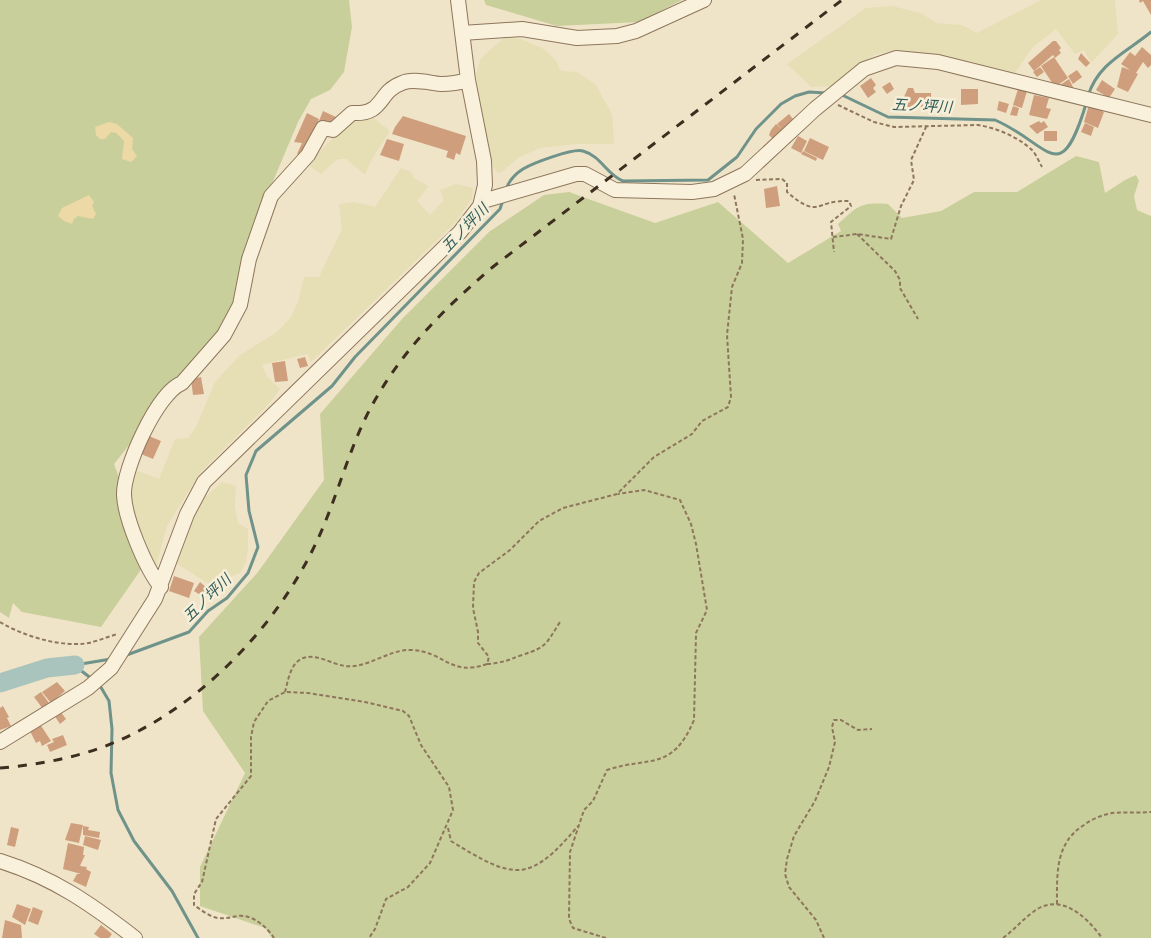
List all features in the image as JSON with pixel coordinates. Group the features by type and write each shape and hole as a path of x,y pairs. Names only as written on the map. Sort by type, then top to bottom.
{"street":[{"path":"458,0 468,80 484,160 487,200"},
{"path":"462,34 522,29 577,38 617,36 636,31 704,0"},
{"path":"0,742 88,688 106,672 126,646 161,587 187,514 204,482 460,232 487,200 576,174 585,174 615,190 692,192 714,189 731,182 751,169 822,103 864,69 896,58 938,62 1151,115"},
{"path":"161,587 151,575 135,538 124,496 127,475 152,416 161,400 173,387 182,383 224,336 240,305 249,260 271,196 308,155 320,130 333,130 352,113 368,112 375,108 393,87 407,81 453,84 468,80"},
{"path":"0,862 29,870 60,885 135,938"}],"path":[{"path":"822,103 845,106 874,122 894,127 978,125 1000,130 1032,151 1042,167"},
{"path":"833,237 857,234 891,239 899,213 914,180 911,160 926,126"},
{"path":"749,182 782,179 787,183 787,192 802,205 810,208 836,200 849,201 852,206 831,222 834,252"},
{"path":"616,494 654,457 692,434 702,421 728,407 731,396 727,335 732,287 742,263 743,239 731,182"},
{"path":"857,234 895,271 900,280 900,288 918,318"},
{"path":"487,664 489,657 478,643 478,632 473,608 474,582 479,573 510,550 539,521 563,508 616,494 644,490 680,500 691,524 696,544 707,610 696,633 694,720 689,731 668,756 652,763 620,766 607,770 593,801 584,810 570,852 569,919 573,928 606,938"},
{"path":"0,622 16,632 59,643 81,644 118,634"},
{"path":"285,692 294,665 302,659 314,656 346,666 366,662 389,653 411,650 433,654 457,668 476,668 487,664 504,663 536,652 548,642 560,622"},
{"path":"274,938 256,920 244,916 226,919 216,918 204,912 194,905 194,894 202,882 216,819 250,776 251,737 254,722 268,701 285,692 308,693 403,711 409,716 421,745 449,787 453,810 448,827 430,863 408,887 386,900 375,929 369,938"},
{"path":"824,938 816,920 789,887 785,874 787,859 794,836 815,801 829,767 835,742 832,727 834,720 841,720 858,730 872,728"},
{"path":"1057,904 1057,868 1061,850 1074,831 1092,819 1111,814 1151,812"},
{"path":"448,827 451,841 499,867 517,872 549,858 580,824"},
{"path":"1003,938 1034,911 1057,904 1068,906 1079,913 1092,924 1102,938"}],"shaded area":[{"path":"1041,0 1115,0 1118,34 1091,63 1084,50 1075,54 1056,29 1033,47 1014,74 923,54 895,50 874,55 833,86 811,87 787,64 866,8 892,6 921,13 936,23 962,25 977,33"},
{"path":"505,37 521,39 542,48 555,59 561,71 577,72 596,85 612,114 614,144 577,144 540,148 518,158 498,173 493,167 484,132 476,74 481,58"},
{"path":"371,116 390,131 372,159 365,175 346,159 338,159 321,174 310,166 308,163 351,120"},
{"path":"401,168 411,172 415,179 429,186 417,201 430,215 444,200 440,190 456,184 473,188 472,198 456,222 311,362 307,354 262,365 267,376 280,389 269,404 200,473 167,526 156,567 136,527 129,492 133,469 159,479 175,439 188,438 196,427 215,382 240,355 277,332 291,317 299,299 304,277 319,277 342,229 339,204 355,202 375,207"},
{"path":"222,482 236,486 235,507 238,523 248,529 248,548 246,562 240,573 218,582 214,587 177,564 196,512 203,499"}],"green space":[{"path":"0,0 349,0 352,27 344,72 330,90 311,99 298,122 258,217 235,305 219,333 114,464 149,558 101,627 22,612 13,603 9,618 0,612"},
{"path":"484,0 682,0 639,22 557,26 486,5"},
{"path":"1076,156 1099,162 1105,193 1136,175 1139,181 1134,196 1137,210 1151,216 1151,938 272,938 265,928 200,906 200,867 245,773 203,711 199,637 258,572 324,480 320,414 402,319 489,232 544,195 569,192 655,223 718,202 788,263 841,231 838,224 855,209 865,205 888,204 902,218 941,211 974,192 1017,192"}],"sand":[{"path":"109,122 117,124 133,138 132,149 137,156 131,162 122,159 124,141 116,133 111,132 105,139 100,139 96,135 95,127"},
{"path":"89,195 94,202 92,206 96,214 93,219 78,216 72,224 58,216 62,208"}],"building":[{"path":"1139,0 1151,0 1151,15 1143,1 1140,3"},
{"path":"1053,41 1056,41 1061,48 1059,50 1061,53 1055,58 1053,55 1034,71 1028,63"},
{"path":"1142,47 1151,55 1151,65 1148,68 1143,62 1128,92 1117,87 1122,67 1130,70 1121,64 1130,52 1135,56"},
{"path":"1081,53 1090,63 1086,67 1078,59"},
{"path":"1054,57 1068,78 1055,87 1041,66"},
{"path":"1040,67 1044,72 1037,77 1033,72"},
{"path":"1077,70 1082,77 1073,84 1068,76"},
{"path":"871,78 876,85 873,88 876,92 868,98 860,86"},
{"path":"1069,79 1074,89 1069,92 1063,91 1060,85"},
{"path":"1102,80 1115,89 1109,98 1096,90"},
{"path":"890,82 894,89 887,94 882,87"},
{"path":"908,88 913,88 915,93 931,93 931,107 898,107 898,99 903,99"},
{"path":"961,89 978,89 978,104 961,105"},
{"path":"1018,89 1027,91 1022,108 1013,105"},
{"path":"1034,95 1049,98 1046,108 1051,109 1047,119 1029,115"},
{"path":"999,101 1009,104 1006,113 997,110"},
{"path":"1089,105 1104,112 1098,128 1084,122"},
{"path":"1013,106 1019,108 1017,116 1010,115"},
{"path":"323,111 336,117 332,126 319,121"},
{"path":"307,113 319,119 304,157 297,154 302,143 294,142"},
{"path":"789,114 797,124 775,141 769,135 771,130 776,124 782,129 777,124"},
{"path":"403,116 466,136 460,155 456,153 454,160 446,157 448,151 392,134"},
{"path":"1039,121 1041,123 1044,121 1048,127 1037,134 1029,126"},
{"path":"1085,123 1094,127 1091,136 1081,132"},
{"path":"1044,131 1057,131 1057,141 1044,141"},
{"path":"798,136 807,141 801,153 791,148"},
{"path":"810,138 829,147 823,160 804,151"},
{"path":"387,139 404,144 399,161 380,155"},
{"path":"803,151 817,158 816,161 801,154"},
{"path":"777,186 780,206 766,208 764,189"},
{"path":"305,357 308,366 300,368 297,359"},
{"path":"285,361 288,381 275,382 272,363"},
{"path":"201,377 204,394 193,395 191,379"},
{"path":"149,436 161,441 153,459 141,454"},
{"path":"174,576 194,583 189,598 169,591"},
{"path":"200,582 207,588 202,596 194,591"},
{"path":"57,682 65,691 51,703 42,692"},
{"path":"41,692 49,703 43,709 34,697"},
{"path":"3,706 11,726 0,730 0,708"},
{"path":"60,711 66,719 60,724 54,715"},
{"path":"40,724 51,741 42,746 40,741 36,743 29,729"},
{"path":"63,735 67,745 50,752 47,745 54,742 52,739"},
{"path":"71,823 83,825 79,843 65,840"},
{"path":"83,826 89,827 88,830 100,832 99,838 83,835"},
{"path":"11,827 19,829 15,847 7,845"},
{"path":"85,836 101,840 98,850 83,845"},
{"path":"68,843 84,847 83,855 85,855 80,866 87,867 86,869 91,872 86,887 73,881 77,874 81,874 63,869"},
{"path":"17,904 31,909 25,925 12,917"},
{"path":"33,907 43,911 38,925 28,921"},
{"path":"5,920 21,925 22,938 2,938"},
{"path":"101,925 112,934 109,938 100,938 94,934"}],"waterway":[{"name":"五ノ坪川","path":"1088,96 1099,75 1106,67 1151,32"},
{"name":"五ノ坪川","path":"506,189 517,173 523,169 553,157 578,151 589,153 623,181 708,180 737,157 756,129 781,104 795,96 809,92 826,93"},
{"name":"五ノ坪川","path":"840,94 888,117 995,120 1051,153 1060,153 1069,146 1086,104"},
{"name":"五ノ坪川","path":"124,656 189,632 208,611 227,598 248,573 258,547 249,511 246,475 256,451 332,386 355,357 500,209 503,200"},
{"name":"五ノ坪川","path":"75,665 111,659"},
{"path":"0,683 47,668 75,665"},
{"path":"75,666 92,679"},
{"path":"99,684 109,701 112,729 111,773 118,810 134,841 172,891 198,938"}],"railway":[{"path":"0,768 78,755 103,747 137,732 169,713 200,690 228,665 255,637 299,575 324,525 366,417 387,380 428,328 494,266 842,0"}]}
